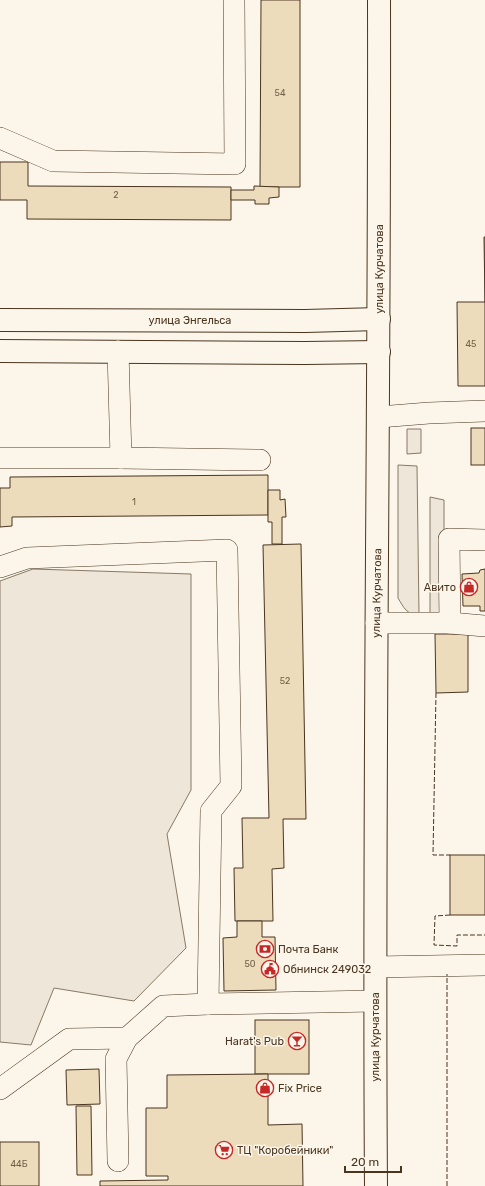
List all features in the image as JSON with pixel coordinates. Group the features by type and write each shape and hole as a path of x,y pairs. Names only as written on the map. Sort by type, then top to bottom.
{"main road":[{"name":"улица Курчатова","path":"376,1186 375,967 376,623 379,352 379,0"},
{"name":"улица Энгельса","path":"0,320 305,321 379,319"},
{"path":"0,351 379,352"}],"lane":[{"path":"0,138 53,161 234,164 234,0"},
{"path":"118,351 121,458"},
{"path":"378,417 485,411"},
{"path":"0,458 260,460"},
{"path":"450,623 449,539 485,540"},
{"path":"0,567 27,558 227,550 231,786 211,811 208,1004"},
{"path":"376,623 450,623 485,626"},
{"path":"375,967 485,965"},
{"path":"118,1161 116,1059 127,1038 163,1006 375,1001"},
{"path":"0,1089 69,1039 127,1038"}],"shaded area":[{"path":"407,429 421,429 421,453 407,454"},
{"path":"398,465 417,466 419,615 408,612 398,598"},
{"path":"430,497 444,500 444,615 430,616"},
{"path":"33,569 191,574 191,790 167,834 186,948 134,1001 54,988 31,1045 0,1042 0,581"}],"building":[{"path":"261,0 300,0 300,187 260,187"},
{"path":"0,162 28,162 28,186 231,187 231,220 27,219 27,200 0,200"},
{"path":"254,186 279,187 279,197 269,198 269,204 255,204 255,200 231,200 231,190 254,190"},
{"path":"484,237 485,237 485,302"},
{"path":"457,302 485,302 485,386 458,386"},
{"path":"471,428 485,428 485,465 471,465"},
{"path":"268,475 268,515 12,517 12,526 0,527 0,488 10,488 10,477"},
{"path":"268,490 280,490 280,500 285,499 286,517 282,517 282,544 272,544 272,522 268,522"},
{"path":"301,544 306,819 283,819 284,868 272,869 273,921 235,921 234,868 243,868 242,818 269,818 263,545"},
{"path":"485,569 485,611 480,611 480,606 463,606 462,574 479,573 480,570"},
{"path":"435,634 468,634 468,692 436,693"},
{"path":"450,855 485,855 485,915 450,915"},
{"path":"237,921 262,921 262,937 275,937 276,990 224,991 223,938 237,937"},
{"path":"255,1020 309,1020 309,1074 255,1074"},
{"path":"99,1069 100,1104 67,1105 66,1070"},
{"name":"ТЦ \"Коробейники\"","path":"268,1074 268,1125 302,1124 303,1186 100,1186 100,1181 168,1180 168,1176 146,1176 146,1108 167,1108 167,1075"},
{"path":"76,1106 91,1106 92,1175 77,1175"},
{"path":"0,1142 39,1142 39,1186 0,1186"}],"fence":[{"path":"436,693 433,855 450,855"},
{"path":"450,915 435,916 434,945 457,946 457,935 485,935"},
{"path":"447,974 447,1186"}],"place":[{"name":"Авито","path":"469,587"},
{"name":"Почта Банк","path":"265,949"},
{"name":"Обнинск 249032","path":"270,969"},
{"name":"Harat's Pub","path":"297,1041"},
{"name":"Fix Price","path":"265,1088"},
{"name":"ТЦ \"Коробейники\"","path":"224,1150"}]}
